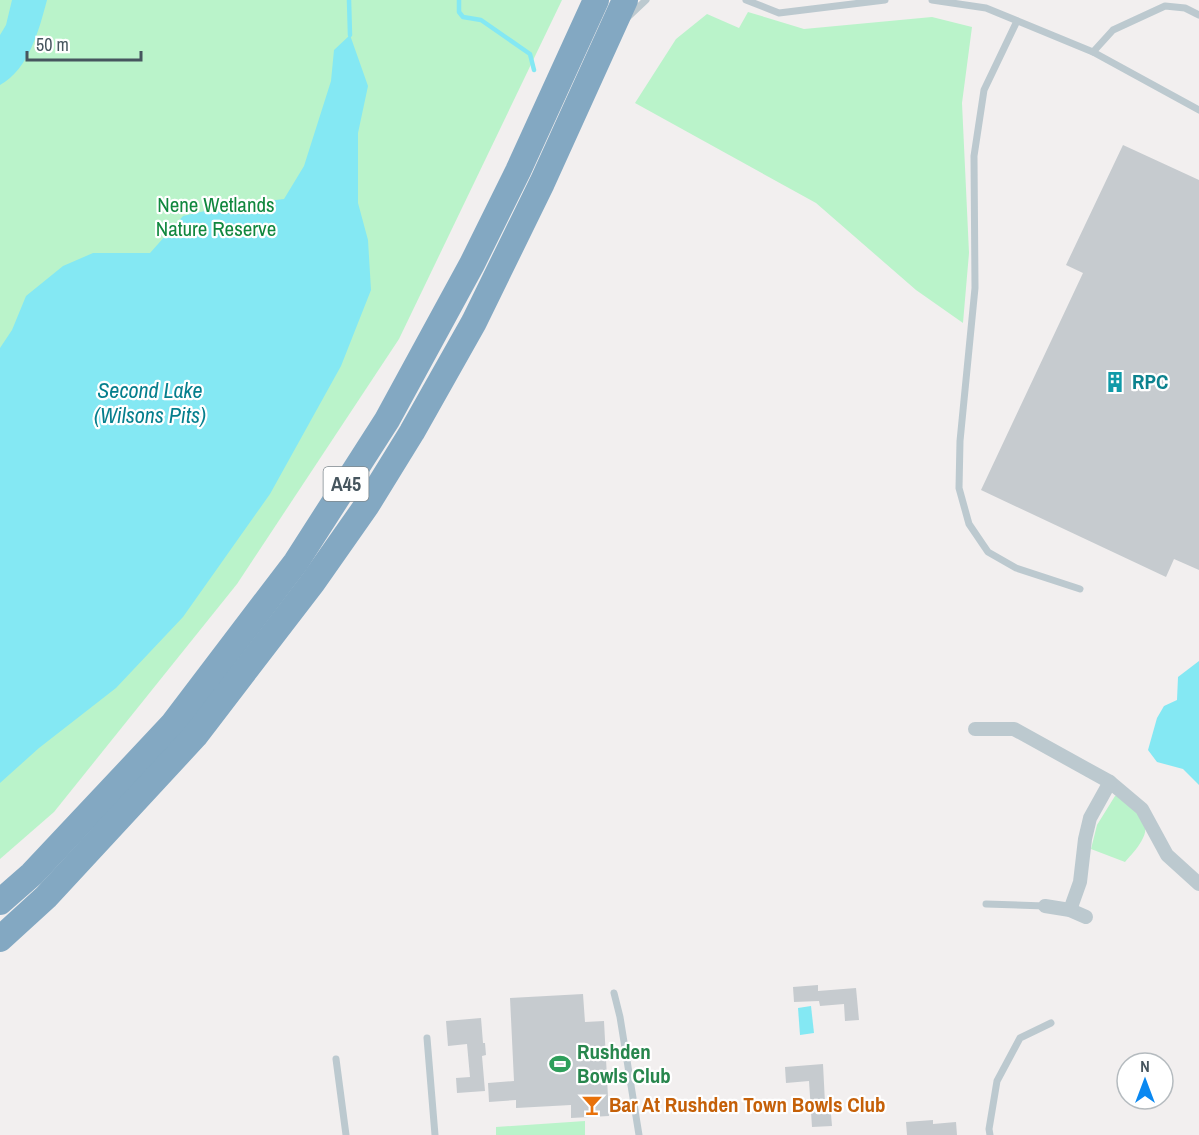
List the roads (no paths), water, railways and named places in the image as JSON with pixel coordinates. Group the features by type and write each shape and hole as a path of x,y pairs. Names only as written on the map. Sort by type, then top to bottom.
{"highway":[{"name":"A45","path":"0,902 32,873 172,725 296,562 387,420 472,264 518,171 596,0"},
{"name":"A45","path":"0,939 46,897 195,736 313,582 367,505 412,432 474,322 542,183 625,0"}],"street":[{"path":"975,729 1014,729 1110,782 1142,809 1167,855 1199,885"},
{"path":"1070,910 1080,882 1090,818 1110,782"},
{"path":"1045,906 1070,910 1086,917"}],"lane":[{"path":"605,42 646,0"},
{"path":"746,0 779,13 885,0"},
{"path":"932,0 986,8 1093,52 1199,110"},
{"path":"1093,52 1113,30 1165,6 1185,8 1199,15"},
{"path":"1017,21 984,90 974,156 975,288 960,441 959,488 969,524 988,552 1016,567 1080,590"},
{"path":"986,904 1045,906"},
{"path":"614,993 639,1135"},
{"path":"990,1135 997,1081 1020,1038 1051,1023"},
{"path":"427,1038 435,1135"},
{"path":"336,1059 346,1135"}],"water":[{"path":"12,0 47,0 26,59 10,78 0,85 0,35 6,25"},
{"name":"Second Lake (Wilsons Pits)","path":"350,35 368,86 358,133 358,203 368,240 371,290 341,366 270,494 183,617 116,688 39,748 0,783 0,348 12,330 26,296 63,266 93,253 150,253 183,216 227,206 284,199 304,166 331,81 334,50"},
{"path":"1199,661 1199,785 1183,769 1157,762 1148,750 1157,718 1164,706 1177,700 1178,677"},
{"path":"811,1006 814,1033 800,1035 798,1008"}],"waterway":[{"path":"349,0 350,35"},
{"path":"459,0 459,12 463,17 481,20 530,54 534,70"}],"place":[{"name":"RPC","path":"1115,382"},
{"name":"Rushden Bowls Club","path":"560,1064"},
{"name":"Bar At Rushden Town Bowls Club","path":"592,1105"}],"park label":[{"name":"Nene Wetlands Nature Reserve","path":"216,217"}]}
